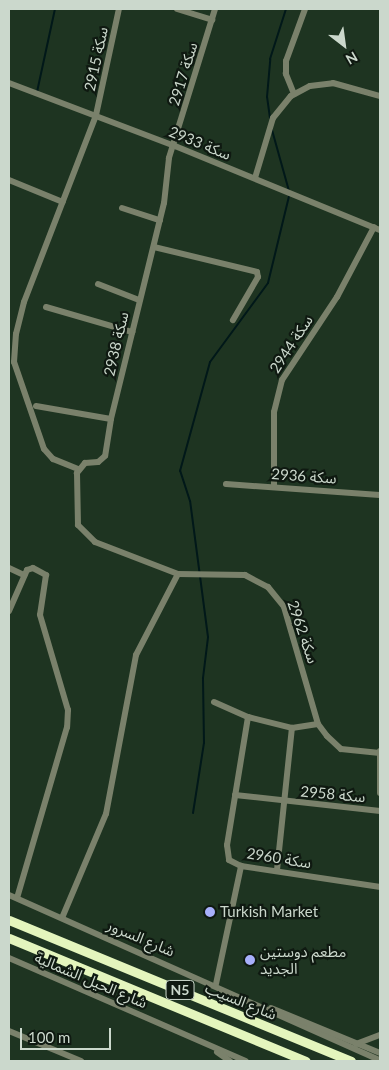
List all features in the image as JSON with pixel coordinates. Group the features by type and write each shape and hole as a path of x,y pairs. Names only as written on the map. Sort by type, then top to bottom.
{"highway":[{"name":"شارع السيب","path":"9,920 351,1061"},
{"name":"شارع السيب","path":"9,938 306,1061"}],"street":[{"name":"سكة 2915","path":"78,468 54,459 44,449 14,362 16,334 24,302 96,115 120,9"},
{"path":"177,9 212,20"},
{"name":"سكة 2917","path":"175,146 215,9"},
{"path":"294,94 286,74 286,61 305,9"},
{"name":"سكة 2933","path":"9,83 175,146 377,229"},
{"path":"255,178 273,118 284,101 294,94 310,86 333,83 380,96"},
{"name":"سكة 2938","path":"78,468 84,463 98,462 106,456 111,419 160,220 169,158 175,146"},
{"path":"9,180 63,202"},
{"path":"122,208 160,220"},
{"name":"سكة 2944","path":"274,486 274,412 282,380 337,297 377,229"},
{"path":"154,247 257,272 258,277 233,320"},
{"path":"98,284 139,300"},
{"path":"46,307 132,332"},
{"path":"36,406 111,419"},
{"name":"سكة 2962","path":"78,468 77,515 80,530 95,542 178,574 245,575 268,586 284,607 318,724 341,749 380,753"},
{"name":"سكة 2936","path":"226,484 380,495"},
{"path":"9,568 24,574"},
{"path":"9,611 24,574 33,568 48,578 40,614 68,710 67,727 17,898"},
{"path":"62,918 106,814 136,655 178,574"},
{"path":"214,702 248,717 292,728 318,724"},
{"name":"سكة 2960","path":"248,717 227,845 229,860 241,866 380,887"},
{"name":"سكة 2958","path":"277,870 292,728"},
{"path":"380,749 380,793"},
{"name":"سكة 2958","path":"235,795 284,803 380,810"},
{"path":"216,984 241,866"},
{"name":"شارع السرور","path":"9,895 379,1057"},
{"name":"شارع الحيل الشمالية","path":"9,958 246,1061"},
{"name":"شارع السرور","path":"262,1006 373,1050"},
{"path":"9,1031 81,1061"},
{"path":"356,1044 380,1035"},
{"path":"197,1039 230,1061"},
{"path":"372,1039 373,1050 379,1057"}],"waterway":[{"path":"37,92 55,9"},
{"path":"270,118 267,97 270,59 286,9"},
{"path":"272,130 289,191"},
{"path":"193,813 204,743 203,678 208,637 190,501 180,471 210,362 268,283 289,196"}],"place":[{"name":"Turkish Market","path":"210,912"},
{"name":"مطعم دوستين الجديد","path":"250,960"}]}
